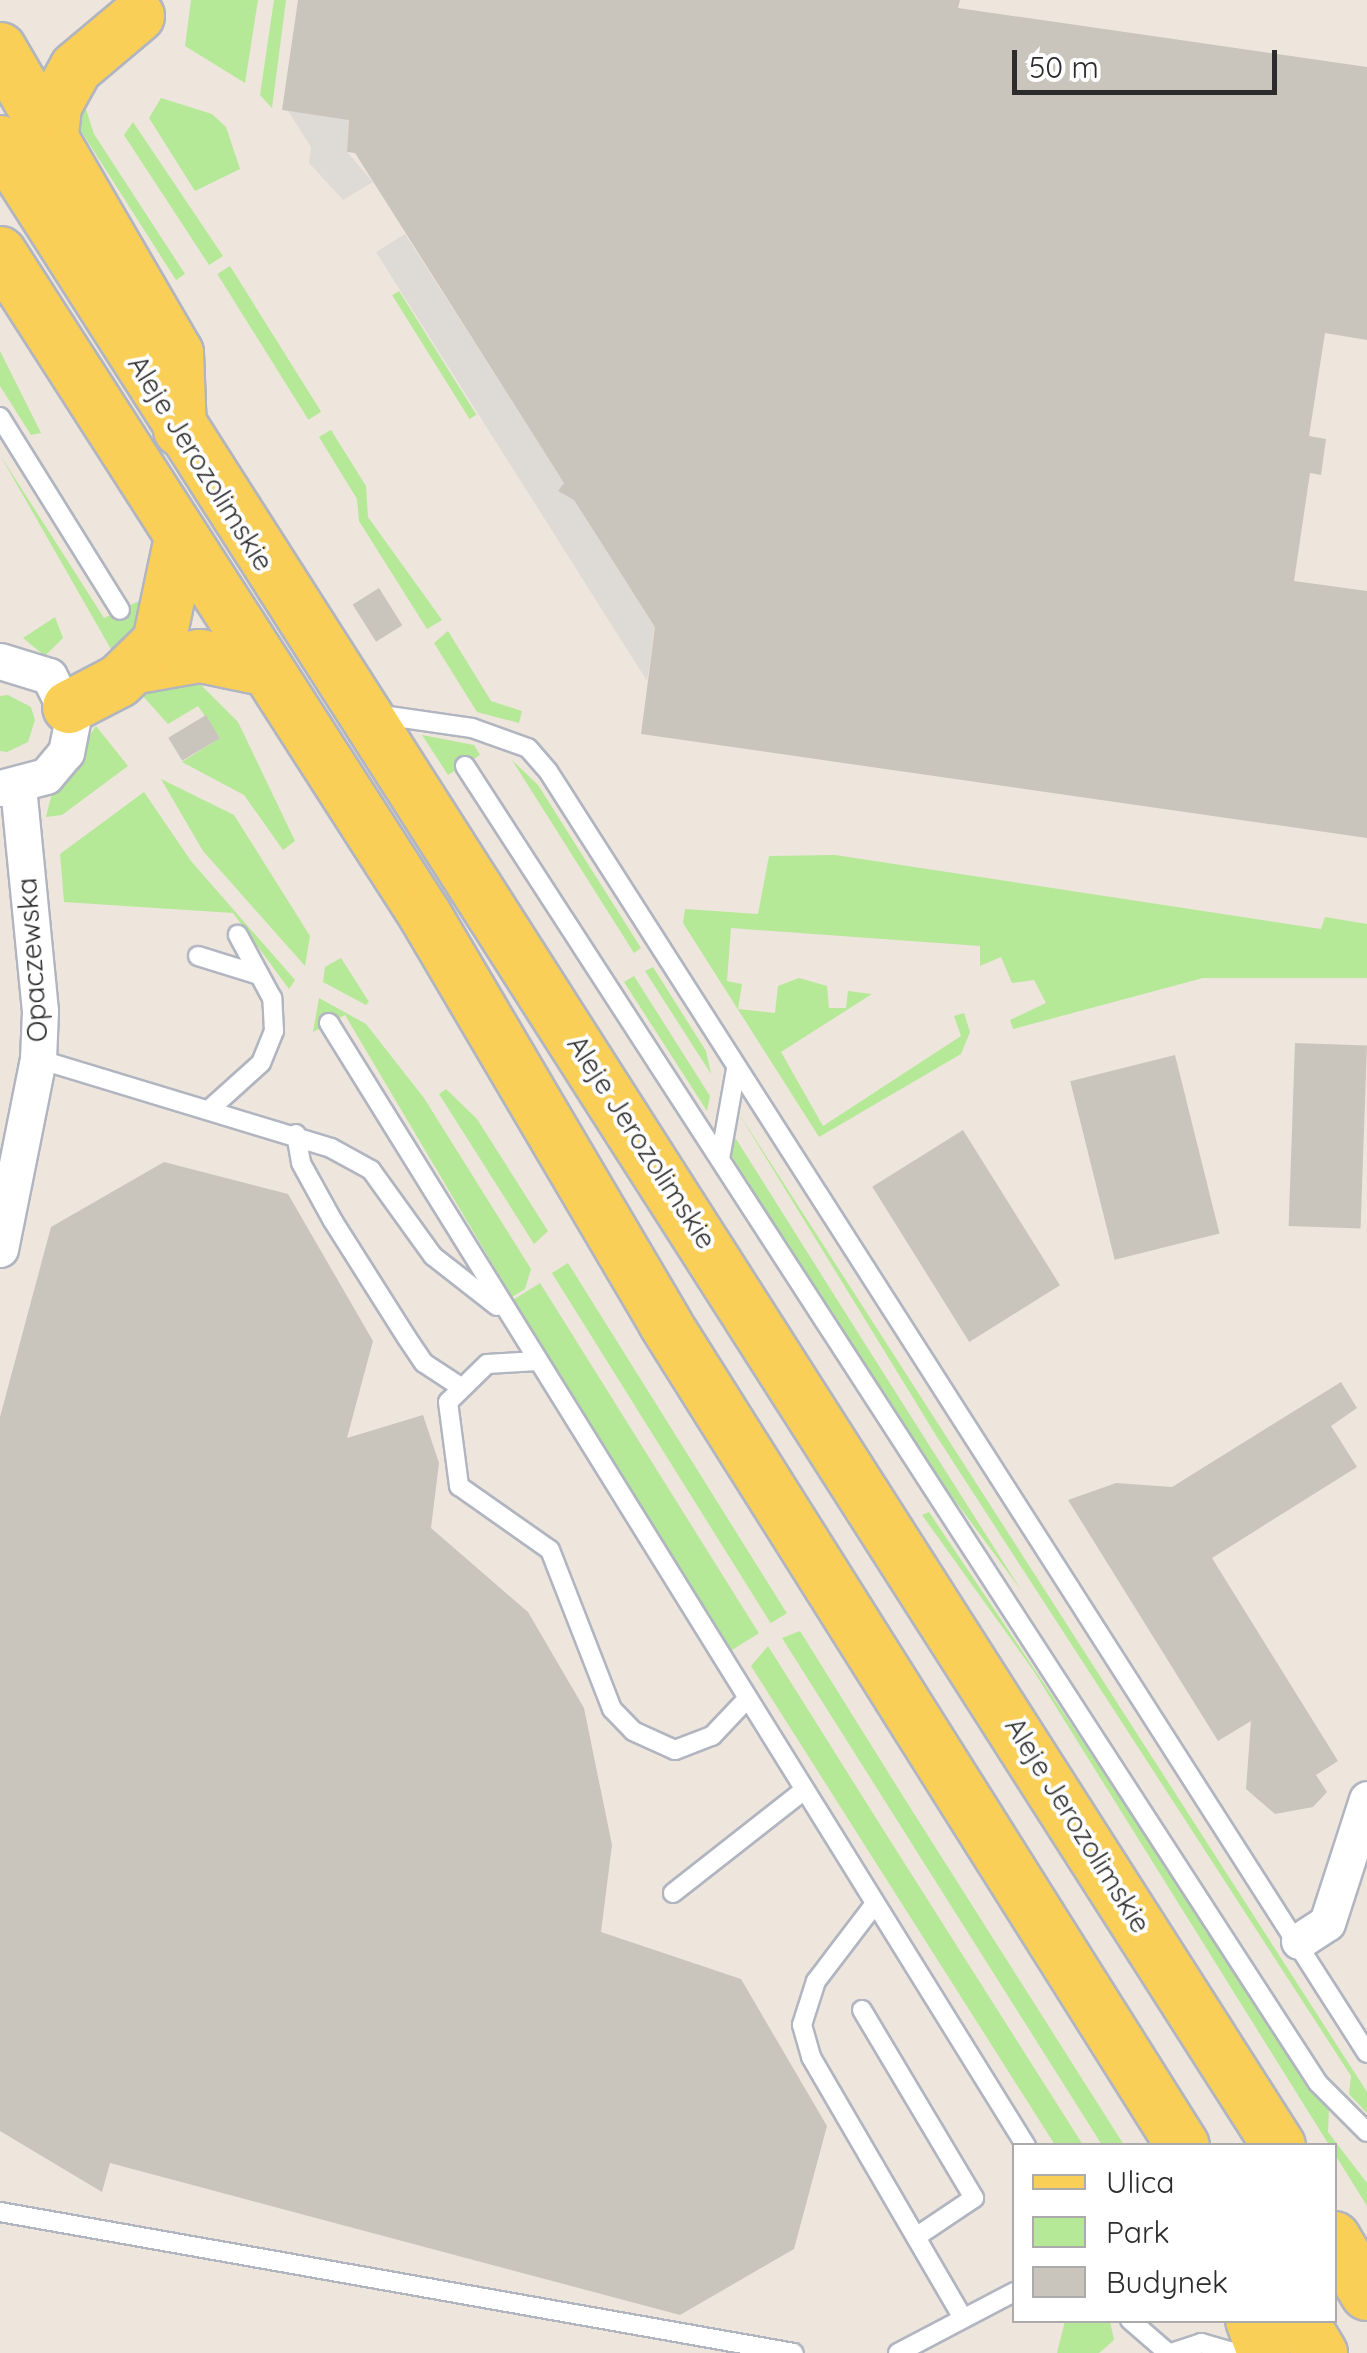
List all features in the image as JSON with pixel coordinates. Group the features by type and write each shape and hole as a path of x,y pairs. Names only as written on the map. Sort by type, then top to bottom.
{"main road":[{"path":"52,135 55,106 76,68 144,8"},
{"path":"0,49 177,353 180,431"},
{"name":"Aleje Jerozolimskie","path":"0,142 360,713 742,1294 1277,2143"},
{"path":"0,253 50,342 424,916 665,1323 1181,2143"},
{"path":"0,284 50,342"},
{"path":"138,667 169,621 180,542"},
{"path":"69,706 138,667 200,656 264,670"},
{"path":"1337,2243 1367,2294"},
{"path":"1253,2323 1264,2353"},
{"path":"1304,2323 1321,2353"}],"street":[{"path":"1,651 39,669 69,706 66,752 46,776 9,788"},
{"name":"Opaczewska","path":"0,1249 38,1059 9,788"},
{"path":"1299,1942 1326,1922 1365,1814"}],"lane":[{"path":"0,417 120,610"},
{"path":"360,713 429,718 528,748 590,831 736,1069 1367,2053"},
{"path":"465,766 1318,2083 1367,2132"},
{"path":"211,1108 254,1072 271,1042 274,1008 238,935"},
{"path":"198,956 260,975"},
{"path":"329,1023 1024,2143"},
{"path":"38,1059 296,1134 371,1170 433,1256 506,1313"},
{"path":"720,1159 736,1069"},
{"path":"296,1134 301,1163 397,1322 424,1363 459,1386"},
{"path":"537,1361 487,1364 459,1386 446,1426 459,1486 550,1550 612,1709 633,1730 675,1750 712,1736 746,1700"},
{"path":"673,1892 803,1791"},
{"path":"874,1905 816,1981 802,2025 811,2057 963,2318"},
{"path":"862,2010 974,2198 916,2237"},
{"path":"0,2212 794,2353"},
{"path":"898,2353 1012,2293"},
{"path":"1134,2323 1170,2353 1201,2343 1237,2353"}],"green space":[{"path":"191,0 258,0 245,83 185,46"},
{"path":"274,0 286,0 272,108 260,95"},
{"path":"81,94 94,134 185,274 176,280 74,120"},
{"path":"161,98 212,114 226,127 240,169 195,191 149,118"},
{"path":"133,122 223,256 209,265 124,135"},
{"path":"230,266 321,412 308,420 217,274"},
{"path":"399,291 476,415 470,419 392,295"},
{"path":"0,351 41,433 31,435 0,386"},
{"path":"331,430 366,486 368,517 442,620 427,629 359,521 357,499 319,437"},
{"path":"0,455 104,618 141,600 145,617 116,658"},
{"path":"55,617 63,638 45,656 23,638"},
{"path":"448,631 491,701 522,711 519,723 477,712 434,643"},
{"path":"196,680 238,722 295,841 283,850 244,795 182,762 220,738 198,706 168,724 141,694"},
{"path":"8,695 31,707 35,720 28,742 7,752 0,751 0,696"},
{"path":"96,726 128,766 62,815 46,817 52,793"},
{"path":"422,735 474,745 480,755 448,775"},
{"path":"512,760 538,785 641,948 634,953"},
{"path":"161,779 234,815 310,936 305,966 203,851"},
{"path":"144,792 191,861 295,980 289,989 233,913 64,902 60,854"},
{"path":"835,855 1321,929 1325,917 1367,924 1367,978 1203,978 1013,1029 1010,1020 1046,1003 1034,980 1012,983 1001,957 980,966 980,946 731,928 727,981 742,984 738,1009 775,1013 778,986 799,978 827,986 829,1008 846,1008 848,991 872,994 781,1052 823,1126 961,1036 954,1016 964,1013 970,1032 961,1054 819,1137 683,923 685,909 758,914 769,856"},
{"path":"341,958 369,1002 366,1005 323,982 325,967"},
{"path":"653,967 706,1051 711,1074 645,971"},
{"path":"634,976 710,1096 707,1111 624,982"},
{"path":"319,998 366,1024 424,1098 531,1269 525,1289 512,1297 345,1015 313,1032"},
{"path":"446,1089 477,1119 548,1231 534,1244 439,1094"},
{"path":"736,1109 1367,2092 1367,2113 1349,2094 1351,2076 937,1437"},
{"path":"731,1131 1021,1590 897,1422 730,1153"},
{"path":"568,1263 787,1613 771,1623 552,1273"},
{"path":"540,1283 759,1633 731,1651 512,1300"},
{"path":"929,1512 1329,2109 1328,2132 1336,2143 1328,2143 1033,1670 922,1515"},
{"path":"800,1631 1123,2143 1101,2143 782,1638"},
{"path":"768,1646 1082,2143 1054,2143 751,1666"},
{"path":"1337,2144 1367,2183 1367,2206 1337,2158"},
{"path":"1064,2323 1110,2323 1114,2340 1099,2353 1057,2353"}],"shaded area":[{"path":"288,111 349,119 347,152 373,182 343,200 309,163 311,147"},
{"path":"405,234 564,482 559,491 574,500 632,591 661,586 647,681 376,252"}],"building":[{"path":"298,0 960,0 958,8 1367,67 1367,340 1325,333 1309,436 1326,439 1321,475 1310,473 1294,581 1367,591 1367,838 641,734 655,627 574,500 558,491 564,483 355,153 347,152 349,120 282,110"},
{"path":"379,588 402,625 376,642 353,604"},
{"path":"206,715 220,738 182,761 168,738"},
{"path":"1295,1043 1367,1046 1361,1228 1289,1226"},
{"path":"1175,1055 1220,1234 1115,1260 1070,1081"},
{"path":"963,1130 1060,1285 969,1342 872,1187"},
{"path":"164,1162 288,1194 373,1341 347,1438 423,1415 439,1463 431,1528 528,1612 584,1708 612,1845 601,1932 741,1979 827,2126 794,2249 680,2315 110,2163 102,2192 0,2131 0,1417 51,1227"},
{"path":"1341,1382 1357,1408 1331,1426 1357,1467 1212,1558 1338,1761 1316,1775 1327,1792 1313,1807 1275,1814 1246,1789 1251,1721 1218,1741 1068,1500 1116,1483 1172,1487"}]}
